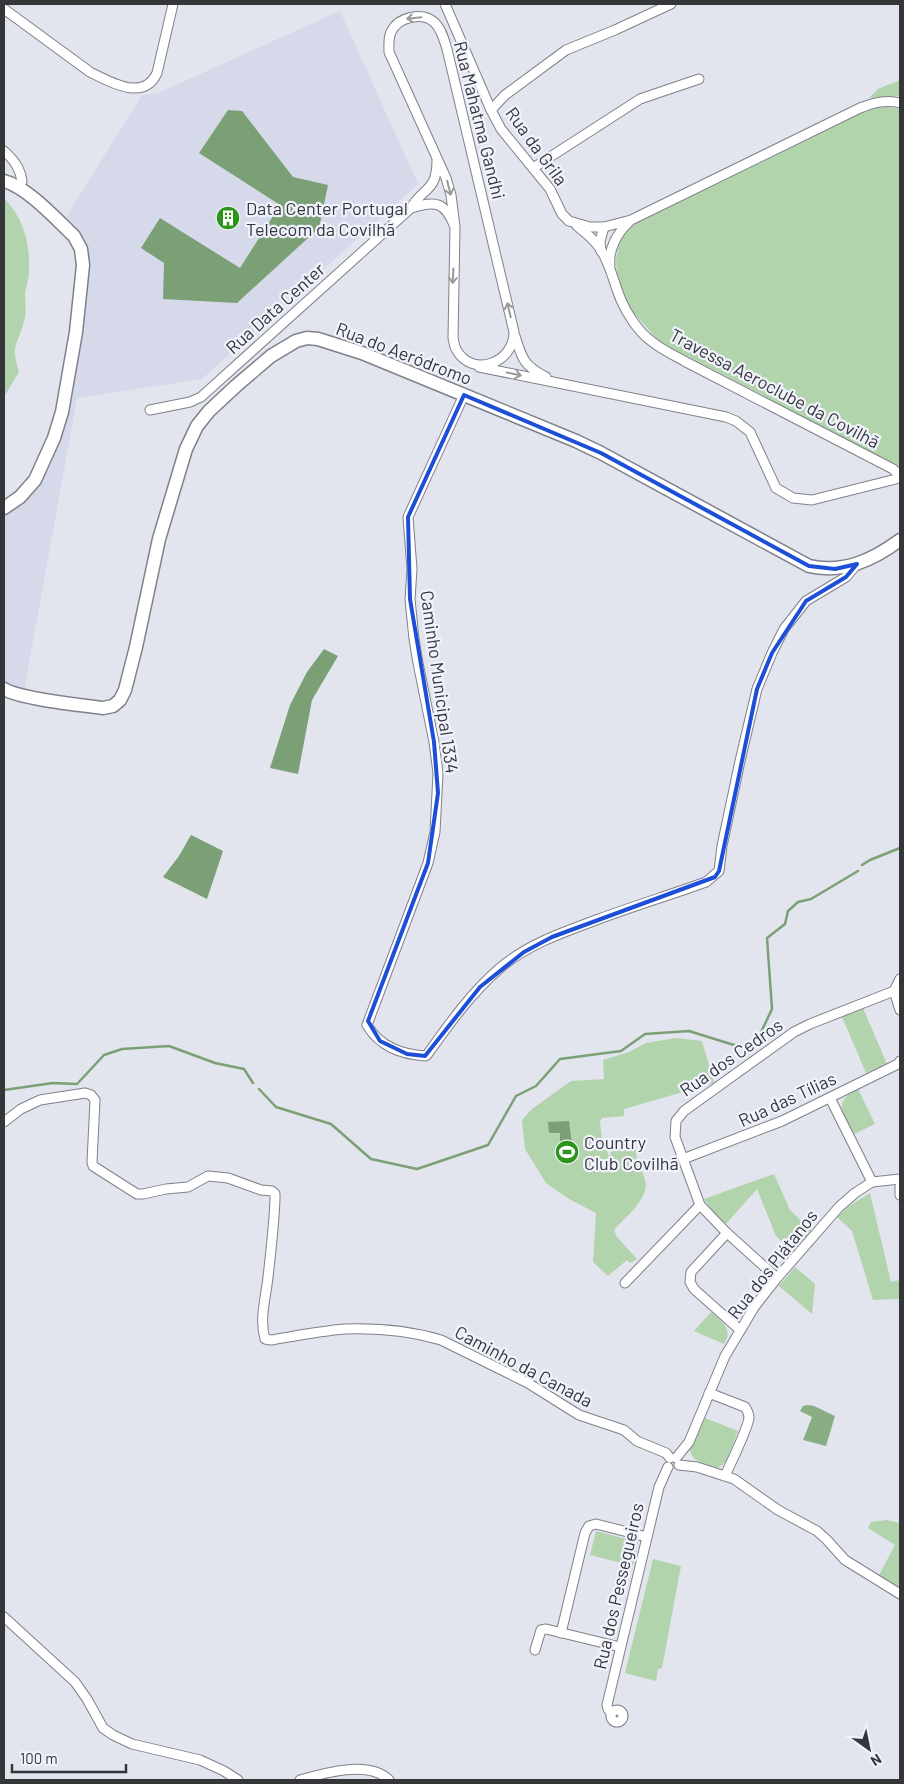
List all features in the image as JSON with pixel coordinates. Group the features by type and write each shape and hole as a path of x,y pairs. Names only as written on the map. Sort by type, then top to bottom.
{"main road":[{"path":"4,181 19,186 74,236 81,249 82,265 71,364 62,412 54,438 41,468 28,489 4,508"},
{"name":"Rua do Aeródromo","path":"4,689 8,692 32,697 103,708 113,706 120,700 125,690 136,647 159,539 186,450 197,426 209,411 236,385 283,347 307,338 328,341 576,441 615,460 809,566 835,569 858,564 878,555 900,540"}],"street":[{"path":"4,9 90,72 125,88 135,89 150,83 157,74 173,4"},
{"path":"445,4 491,110"},
{"name":"Rua da Grila","path":"575,224 569,222 562,214 550,190 501,129 491,110 505,95 566,50 616,30 671,4"},
{"name":"Rua Mahatma Gandhi","path":"550,380 527,366 521,358 447,49 436,24 429,18 408,18 398,23 392,31 388,42 390,52 446,178 451,195 455,227 453,338 456,349 463,358 478,366 726,417 736,421 744,426 754,439 776,488 793,498 812,500 900,477"},
{"path":"533,168 640,99 699,79"},
{"path":"575,224 604,227 631,220 860,108 886,101 900,103"},
{"path":"4,151 15,161 21,171 22,181 19,186"},
{"name":"Rua Data Center","path":"150,410 190,402 201,397 411,208 433,182 437,170 437,157"},
{"path":"411,208 426,203 444,207 450,213 455,227"},
{"path":"612,249 616,238 631,220"},
{"name":"Travessa Aeroclube da Covilhã","path":"575,224 591,237 612,272"},
{"path":"601,251 600,241 604,227"},
{"name":"Travessa Aeroclube da Covilhã","path":"604,227 611,239 610,260 621,300 630,316 649,340 660,348 894,469 900,477"},
{"path":"478,366 492,363 505,356 509,352 514,335"},
{"name":"Caminho Municipal 1334","path":"464,395 408,517 412,569 410,600 414,639 434,742 438,773 435,832 428,863 367,1025 380,1041 392,1049 407,1054 425,1056 460,1009 480,987 502,967 524,952 552,937 706,882 715,876 719,871 722,846 757,689 772,653 784,629 806,601 846,577 858,564"},
{"path":"900,979 894,991 900,1010"},
{"name":"Rua dos Cedros","path":"777,1278 727,1233 700,1205 676,1137 675,1126 678,1118 684,1111 794,1032 894,991"},
{"name":"Rua das Tílias","path":"683,1160 747,1136 830,1098 898,1064 900,1061"},
{"name":"Caminho da Canada","path":"4,1122 40,1100 85,1094 91,1095 95,1100 93,1166 128,1189 143,1194 188,1187 208,1176 228,1178 262,1190 272,1191 275,1194 275,1198 272,1246 264,1311 265,1339 271,1340 350,1330 408,1333 441,1340 534,1386 579,1415 624,1430 646,1446 666,1453 673,1462"},
{"path":"830,1098 872,1182"},
{"name":"Rua dos Plátanos","path":"673,1462 689,1442 725,1356 755,1306 777,1278 839,1207 855,1193 872,1182 900,1179"},
{"path":"900,1186 900,1195"},
{"path":"624,1284 700,1205"},
{"path":"727,1233 691,1272 690,1282 694,1289 740,1330"},
{"path":"709,1393 745,1407 748,1412 749,1418 725,1476"},
{"path":"673,1462 734,1479 778,1510 817,1532 828,1540 845,1560 900,1594"},
{"name":"Rua dos Pessegueiros","path":"611,1713 607,1705 659,1487 673,1462"},
{"path":"561,1633 585,1533 589,1526 596,1524 647,1537"},
{"path":"4,1617 75,1682 103,1728 113,1735 132,1744 200,1760 238,1780"},
{"path":"535,1650 541,1630 546,1629 620,1647"},
{"path":"300,1780 335,1771 354,1770 373,1771 385,1776 389,1780"}],"highlighted area":[{"path":"464,395 601,453 809,566 835,569 857,564 846,577 806,601 772,653 757,689 719,871 715,877 552,937 524,952 480,987 425,1056 407,1054 380,1041 368,1021 428,863 438,793 434,742 410,599 408,517"}],"shaded area":[{"path":"340,11 418,184 202,379 77,398 24,691 8,686 4,683 4,514 31,495 41,481 88,264 65,219 142,95 156,94"},
{"path":"900,80 900,96 869,98 878,89"},
{"path":"878,105 900,109 900,466 888,467 884,462 866,450 659,341 630,309 617,279 616,258 621,237 627,226"},
{"path":"228,110 242,111 293,177 328,185 319,228 237,303 163,299 164,263 141,248 160,218 240,268 280,205 199,153"},
{"path":"4,198 16,214 24,231 27,241 29,274 25,294 25,318 15,350 19,372 5,395 4,413"},
{"path":"324,649 338,656 312,700 298,774 270,768 290,705 307,672"},
{"path":"191,835 223,851 207,899 163,877 179,856"},
{"path":"863,1008 887,1064 866,1073 842,1017"},
{"name":"Country Club Covilhã","path":"676,1038 702,1041 714,1083 624,1109 624,1116 602,1118 600,1121 603,1149 607,1149 608,1155 611,1155 610,1150 619,1150 618,1146 627,1145 627,1140 631,1138 646,1184 645,1192 641,1199 614,1230 617,1237 637,1259 630,1263 627,1260 608,1276 593,1262 596,1213 569,1199 546,1183 525,1149 522,1120 532,1109 571,1081 604,1079 603,1060 629,1052 646,1043"},
{"path":"858,1089 875,1124 854,1134 844,1114 842,1103 850,1094"},
{"path":"569,1121 572,1144 560,1145 560,1133 549,1133 548,1122"},
{"path":"774,1174 790,1210 812,1231 793,1252 776,1236 757,1189 726,1224 716,1216 704,1199"},
{"path":"870,1193 891,1282 900,1280 900,1299 873,1300 852,1231 837,1217 848,1207"},
{"path":"795,1267 815,1284 812,1314 779,1286"},
{"path":"711,1312 723,1323 727,1330 727,1339 724,1344 694,1331"},
{"path":"808,1405 835,1416 826,1446 803,1440 812,1417 800,1411 803,1406"},
{"path":"705,1418 738,1431 726,1462 718,1468 697,1460 691,1454 690,1450"},
{"path":"887,1520 900,1523 900,1591 878,1577 895,1545 868,1528 871,1522"},
{"path":"596,1531 638,1542 633,1566 590,1555"},
{"path":"653,1559 681,1566 662,1668 658,1669 656,1681 625,1673"}],"waterway":[{"path":"862,865 900,848"},
{"path":"259,1089 276,1107 331,1124 371,1159 417,1169 488,1145 516,1096 536,1086 560,1059 621,1051 645,1034 689,1031 734,1045 755,1045 772,1009 767,938 785,924 788,911 798,902 811,899 858,871"},
{"path":"4,1090 53,1083 77,1084 104,1055 122,1049 169,1046 215,1063 244,1069 253,1083"}],"place":[{"name":"Data Center Portugal Telecom da Covilhã","path":"228,218"},
{"name":"Country Club Covilhã","path":"567,1152"}]}
